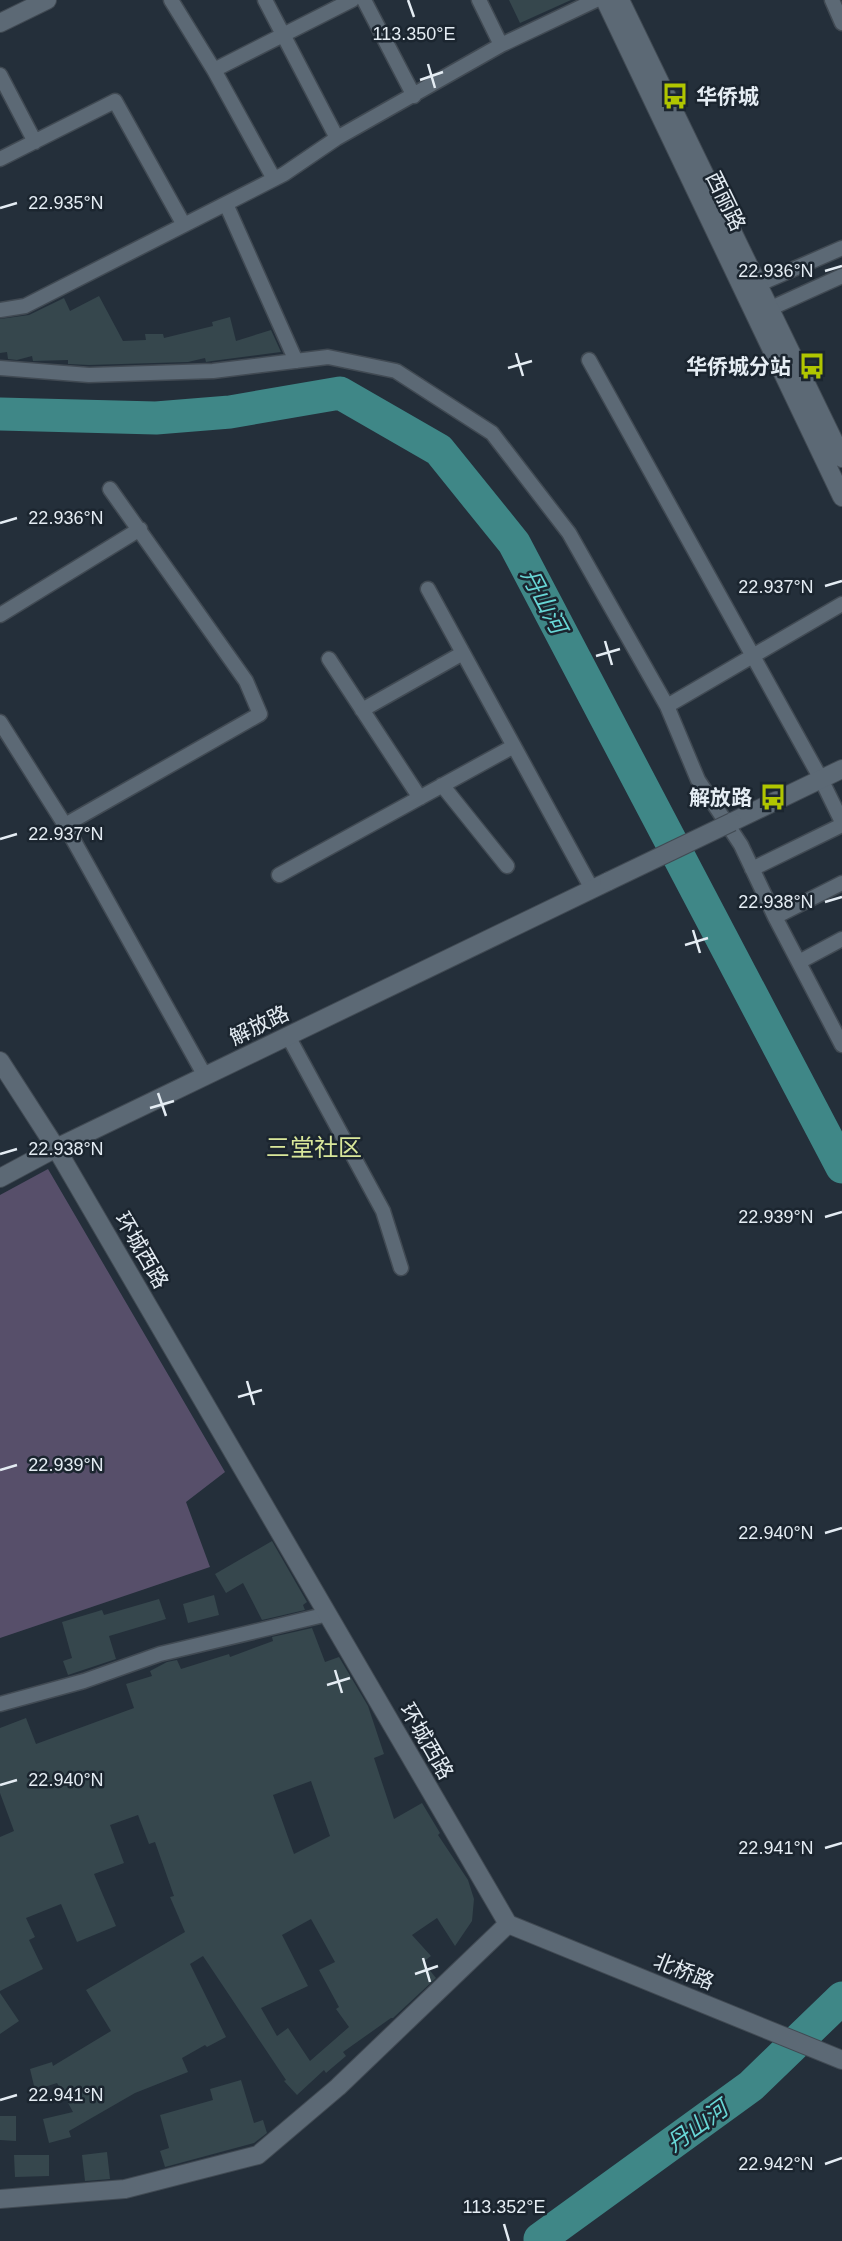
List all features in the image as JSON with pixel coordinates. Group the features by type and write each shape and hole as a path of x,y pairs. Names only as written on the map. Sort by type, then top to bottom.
{"street":[{"path":"0,23 47,0"},
{"path":"171,0 214,70 274,179"},
{"path":"265,0 337,138"},
{"path":"214,70 352,0"},
{"path":"364,0 414,96"},
{"path":"479,0 501,45"},
{"path":"0,310 25,306 226,204 274,179 337,138 501,45 596,0"},
{"name":"西丽路","path":"605,0 763,312 842,458"},
{"name":"西丽路","path":"620,0 751,288"},
{"path":"832,0 842,23"},
{"path":"0,75 5,95 35,142"},
{"path":"0,159 115,101 184,225"},
{"path":"226,204 296,361"},
{"path":"751,288 842,248"},
{"path":"763,312 842,276"},
{"name":"西丽路","path":"763,312 842,497"},
{"path":"0,368 103,374 213,371 328,357 396,371 492,433 569,533 667,706 698,780 741,845 775,917 840,1035"},
{"path":"589,360 821,779 842,823 752,869"},
{"path":"65,825 260,713 246,681 110,489"},
{"path":"0,615 140,529"},
{"path":"428,589 514,746 601,885"},
{"path":"667,706 842,604"},
{"path":"362,710 463,653"},
{"path":"329,659 420,797"},
{"path":"0,722 65,825 205,1076"},
{"path":"279,875 514,746"},
{"name":"解放路","path":"0,1178 56,1148 842,769"},
{"path":"442,785 507,866"},
{"path":"775,917 842,883"},
{"path":"799,962 842,939"},
{"path":"288,1036 383,1211 401,1268"},
{"name":"环城西路","path":"0,1061 56,1148 508,1924"},
{"path":"0,1704 84,1681 160,1654 328,1614"},
{"path":"0,2199 125,2189 258,2155 338,2087 508,1924"},
{"name":"北桥路","path":"508,1924 837,2058"}],"shaded area":[{"path":"48,1169 225,1472 186,1502 210,1567 0,1638 0,1195"}],"building":[{"path":"509,0 571,0 520,23"},
{"path":"99,296 123,341 146,340 145,334 163,334 164,338 213,326 212,322 230,317 236,341 271,330 281,352 206,362 205,358 188,362 89,365 68,364 68,360 33,361 32,356 17,360 8,359 7,352 0,353 0,319 29,315 64,298 70,311"},
{"path":"272,1541 307,1602 303,1605 305,1610 262,1620 243,1583 226,1593 215,1574"},
{"path":"214,1595 219,1615 188,1623 183,1604"},
{"path":"159,1599 166,1619 109,1636 116,1659 68,1675 63,1661 72,1658 62,1622 102,1610 104,1615"},
{"path":"312,1628 325,1662 339,1657 368,1706 384,1754 374,1758 394,1819 422,1803 440,1833 438,1835 468,1880 474,1899 472,1921 455,1946 437,1918 412,1935 431,1956 423,1962 436,1978 393,2018 343,2052 346,2056 326,2073 324,2070 297,2095 284,2081 286,2080 203,1956 190,1964 226,2037 182,2058 188,2072 135,2093 69,2131 71,2137 49,2143 43,2119 73,2112 57,2083 35,2090 30,2069 52,2062 53,2066 111,2031 86,1990 185,1932 170,1897 174,1896 155,1842 149,1844 138,1815 110,1825 124,1863 94,1874 116,1926 77,1942 61,1904 26,1918 35,1937 29,1940 43,1969 0,1991 0,1837 14,1831 0,1793 0,1728 26,1718 36,1744 134,1708 126,1684 152,1676 150,1671 167,1662 177,1660 181,1669 229,1654 230,1657 273,1641 272,1637","holes":["311,1781 330,1836 294,1854 273,1795","311,1919 335,1962 319,1970 339,2007 336,2009 349,2027 310,2061 288,2028 277,2036 261,2008 308,1986 282,1935"]},
{"path":"0,1993 19,2021 0,2034"},
{"path":"241,2080 254,2123 263,2120 267,2133 254,2143 165,2167 160,2151 169,2148 160,2115 213,2100 210,2089"},
{"path":"0,2116 16,2116 16,2141 0,2140"},
{"path":"107,2152 110,2179 85,2181 82,2155"},
{"path":"14,2155 49,2155 49,2176 15,2177"}],"waterway":[{"name":"丹山河","path":"0,414 156,418 230,412 340,393 439,450 514,543 842,1167"},
{"name":"丹山河","path":"541,2241 540,2239 751,2086 842,1998"}],"place":[{"name":"华侨城","path":"675,96"},
{"name":"华侨城分站","path":"812,366"},
{"name":"解放路","path":"773,797"}],"district":[{"name":"三堂社区","path":"314,1147"}]}
